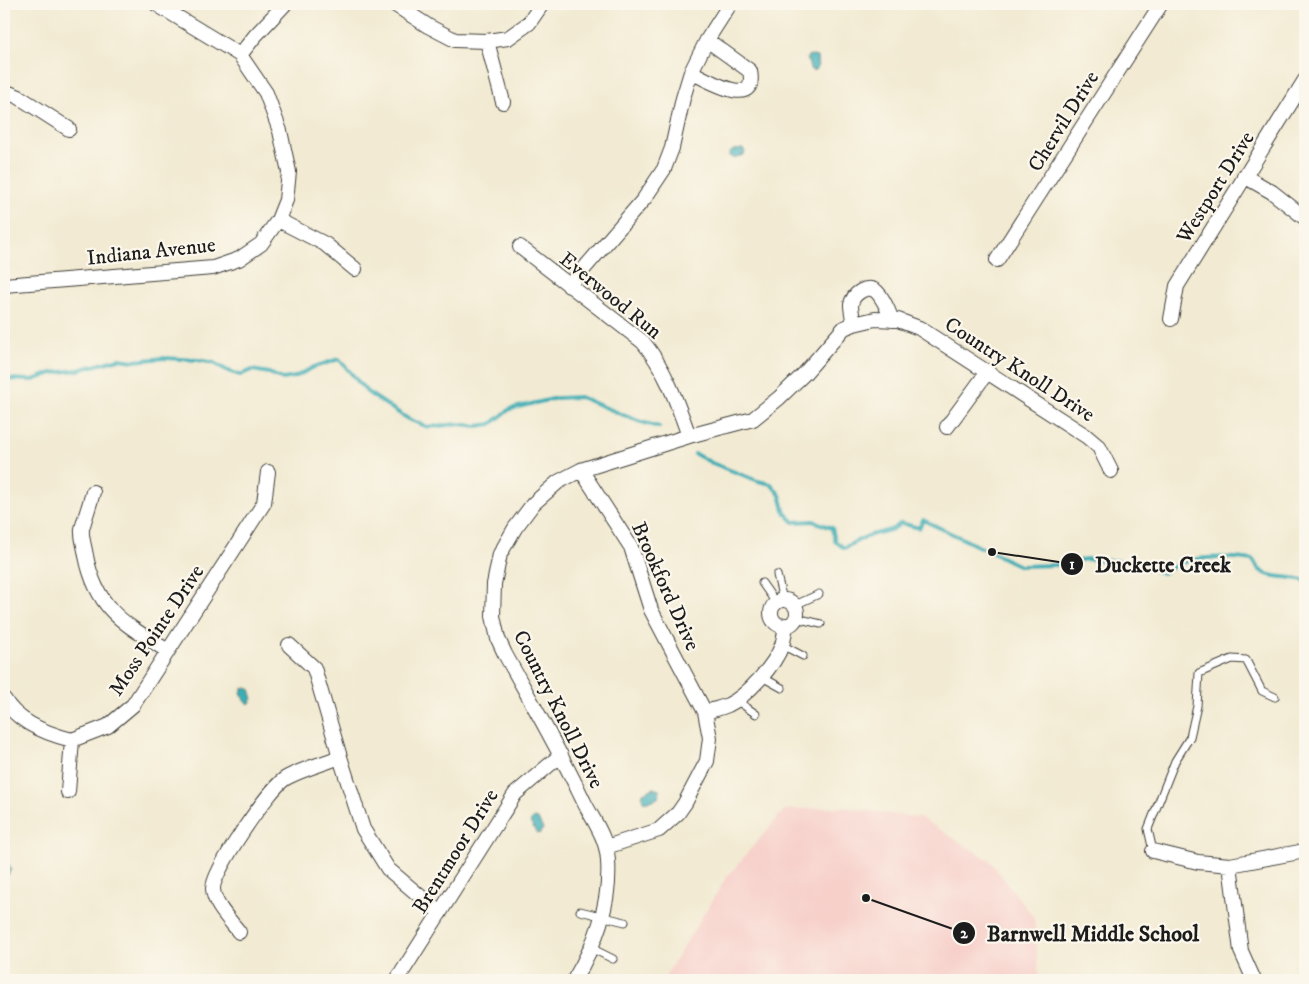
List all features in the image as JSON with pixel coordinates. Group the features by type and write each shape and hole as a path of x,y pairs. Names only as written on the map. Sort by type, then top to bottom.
{"street":[{"name":"Indiana Avenue","path":"4,285 212,268 239,259 261,244 278,220 286,200 288,172 280,131 266,93 240,55 156,4"},
{"path":"240,55 285,4"},
{"path":"394,4 428,26 455,40 487,41 508,38 529,24 542,4"},
{"path":"569,286 655,185 672,148 691,72 707,40 730,4"},
{"name":"Chervil Drive","path":"997,260 1161,4"},
{"path":"691,72 734,91 745,91 749,88 752,79 750,71 707,40"},
{"path":"487,41 503,102"},
{"name":"Westport Drive","path":"1171,319 1177,286 1305,80"},
{"path":"4,91 18,97 70,129"},
{"path":"1244,176 1272,192 1305,218"},
{"path":"278,220 325,244 354,269"},
{"name":"Everwood Run","path":"520,247 643,342 654,356 672,390 689,436"},
{"path":"854,324 851,303 857,293 866,289 878,292 892,320"},
{"name":"Country Knoll Drive","path":"574,980 588,956 606,905 608,862 606,847 602,834 561,755 505,654 498,639 493,616 494,584 500,554 533,504 558,482 582,470 689,436 753,419 804,374 844,328 875,319 898,320 919,328 988,371 1086,436 1099,447 1111,471"},
{"path":"947,427 988,371"},
{"name":"Brookford Drive","path":"582,470 632,547 651,610 705,712 710,738 707,761 678,813 659,830 606,847"},
{"name":"Moss Pointe Drive","path":"72,740 108,726 133,705 264,503 268,472"},
{"path":"94,492 82,531 89,570 96,587 109,609 123,622 168,652"},
{"path":"705,712 727,706 743,695 762,677 782,646 787,610"},
{"path":"289,645 314,668 363,829 388,869 440,913"},
{"path":"4,699 20,718 72,740 68,792"},
{"name":"Brentmoor Drive","path":"397,980 515,794 561,755"},
{"path":"239,932 218,903 214,892 213,888 220,867 262,802 275,786 286,778 340,758"},
{"path":"1153,851 1198,862 1230,865 1305,851"},
{"path":"1230,865 1241,951 1254,980"}],"lane":[{"path":"777,575 787,610"},
{"path":"762,583 787,610 821,624"},
{"path":"787,610 819,594"},
{"path":"782,646 803,656"},
{"path":"1153,851 1148,829 1175,761 1190,737 1197,706 1199,673 1232,659 1246,660 1262,691 1276,697"},
{"path":"762,677 782,688"},
{"path":"736,700 756,714"},
{"path":"580,911 625,922"},
{"path":"591,948 613,959"}],"shaded area":[{"path":"840,807 921,818 989,860 1034,918 1039,980 663,980 726,878 784,810"}],"water":[{"path":"809,55 817,57 818,67 816,70 810,69 807,58"},
{"path":"743,149 745,151 744,155 733,158 728,155 733,150"},
{"path":"247,687 250,689 253,699 249,704 244,701 241,692 243,688"},
{"path":"654,788 659,790 658,798 648,802 643,801 643,793"},
{"path":"534,818 538,819 543,829 539,834 530,822"},
{"path":"4,855 11,869 4,880"}],"waterway":[{"path":"4,379 33,380 52,373 78,370 119,359 134,361 165,358 198,360 214,363 240,375 252,370 269,373 283,379 295,377 314,367 339,359 367,392 408,419 428,427 458,424 477,426 491,424 510,409 557,398 580,397 638,421 659,427"},
{"path":"695,454 712,463 758,481 771,484 780,495 785,513 794,522 813,521 832,528 835,541 844,548 868,536 891,530 901,523 919,528 923,520 1020,566 1056,565 1086,559 1122,561 1163,573 1184,562 1210,558 1227,558 1253,560 1258,568 1265,573 1305,581"}],"place":[{"name":"Duckette Creek","path":"992,552"},
{"name":"Barnwell Middle School","path":"866,898"}]}
